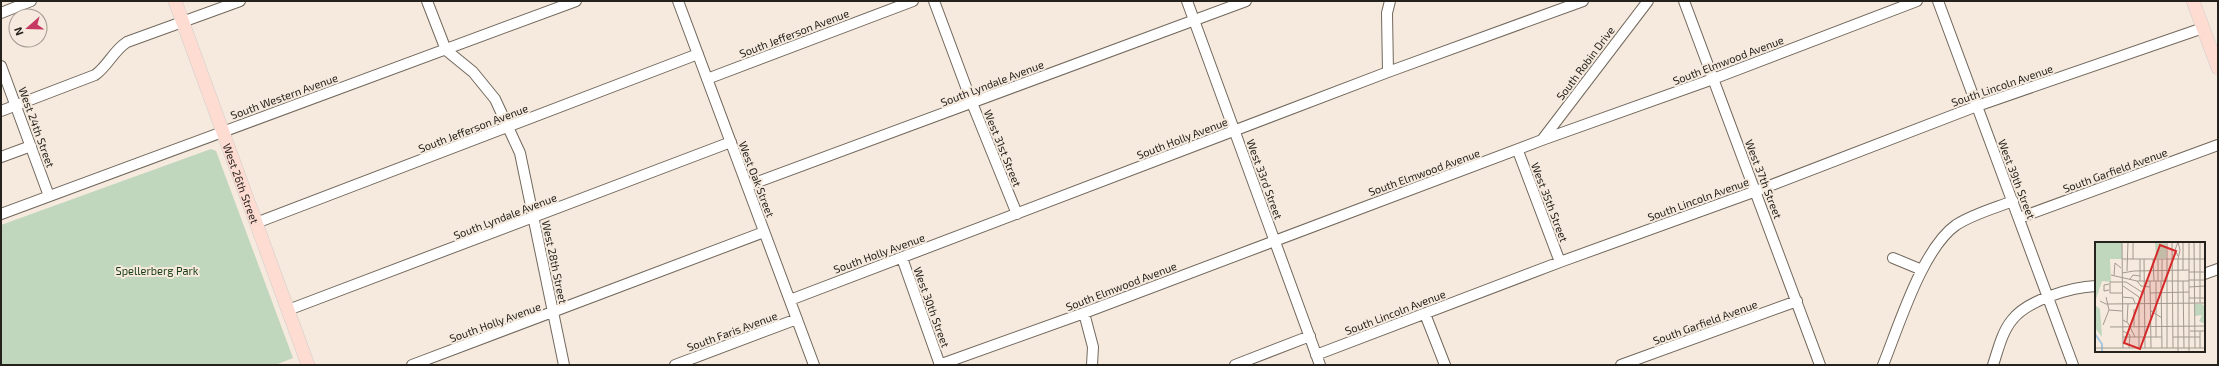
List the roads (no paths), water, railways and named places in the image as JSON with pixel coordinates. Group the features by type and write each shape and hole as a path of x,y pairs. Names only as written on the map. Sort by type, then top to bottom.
{"main road":[{"name":"West 26th Street","path":"175,1 308,365"},
{"path":"2193,1 2218,68"}],"street":[{"path":"1,13 31,1"},
{"path":"1,111 95,75 103,70 117,48 127,42 240,1"},
{"name":"West 28th Street","path":"427,1 446,50 473,72 495,99 510,127 520,153 564,365"},
{"name":"South Western Avenue","path":"1,214 576,1"},
{"name":"West Oak Street","path":"678,1 814,365"},
{"name":"South Jefferson Avenue","path":"707,79 913,1"},
{"name":"West 31st Street","path":"934,1 972,103 1017,214"},
{"name":"West 33rd Street","path":"1187,1 1320,365"},
{"name":"South Lyndale Avenue","path":"747,186 1246,1"},
{"path":"1388,72 1387,13 1390,1"},
{"name":"South Holly Avenue","path":"790,300 1388,72 1583,1"},
{"name":"South Robin Drive","path":"1542,140 1648,1"},
{"name":"West 37th Street","path":"1684,1 1820,365"},
{"name":"South Elmwood Avenue","path":"940,365 1084,313 1274,240 1518,151 1542,140 1713,79 1918,1"},
{"name":"West 39th Street","path":"1938,1 2073,365"},
{"name":"South Lincoln Avenue","path":"1316,355 1560,262 1756,191 1977,106 2203,28"},
{"name":"South Jefferson Avenue","path":"256,223 698,54"},
{"name":"West 24th Street","path":"1,66 49,196"},
{"name":"South Lyndale Avenue","path":"288,310 731,142"},
{"name":"South Garfield Avenue","path":"2019,218 2218,145"},
{"path":"1,157 31,146"},
{"name":"West 35th Street","path":"1518,151 1560,262"},
{"path":"1883,365 1922,270 1939,241 1956,225 2013,201"},
{"name":"South Holly Avenue","path":"412,365 764,232"},
{"name":"West 30th Street","path":"902,258 940,365"},
{"path":"1893,258 1922,270"},
{"path":"2205,274 2218,269"},
{"path":"1993,365 2012,320 2027,307 2048,297 2085,286 2095,286"},
{"name":"South Garfield Avenue","path":"1621,365 1797,301"},
{"path":"1084,313 1093,347 1092,365"},
{"path":"1425,314 1445,365"},
{"name":"South Faris Avenue","path":"675,365 797,319"},
{"path":"1235,365 1310,336"}],"park label":[{"name":"Spellerberg Park","path":"157,270"}]}
